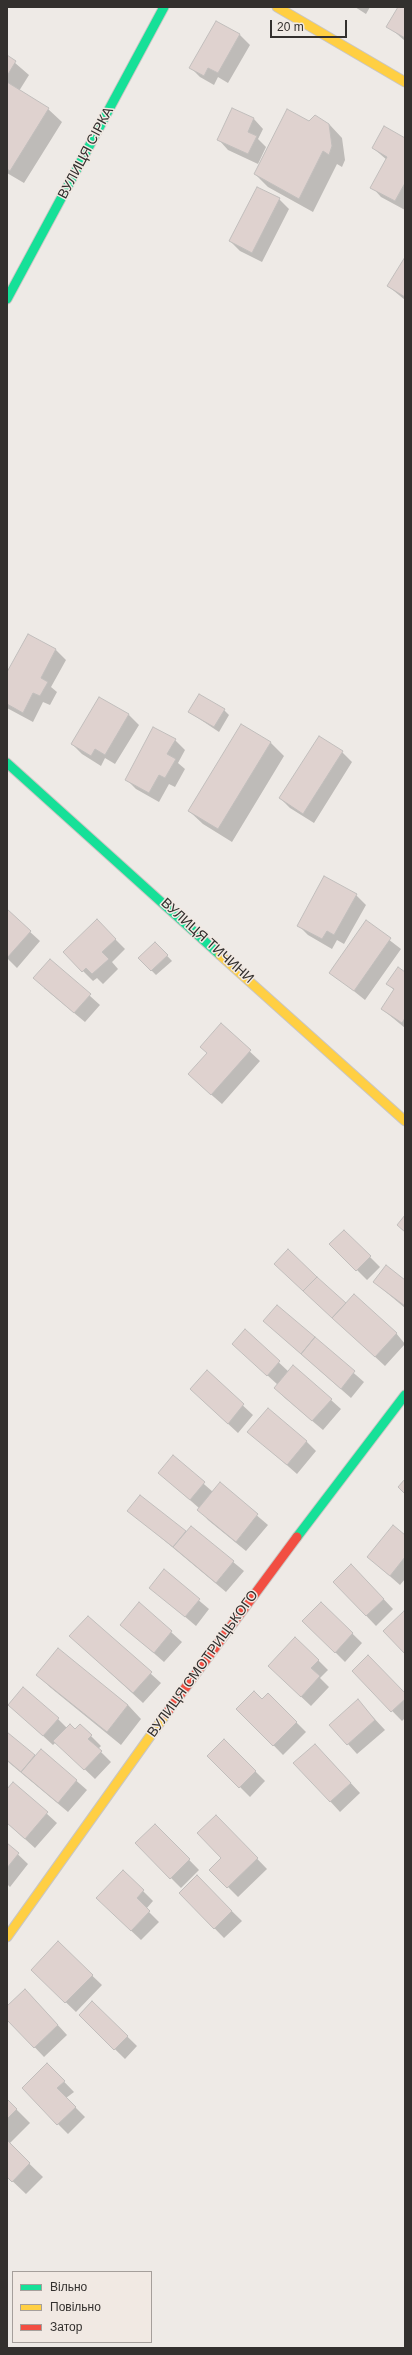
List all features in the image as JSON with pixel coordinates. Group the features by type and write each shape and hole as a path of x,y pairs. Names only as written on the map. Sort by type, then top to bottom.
{"street":[{"name":"ВУЛИЦЯ СІРКА","path":"7,299 164,7"},
{"path":"277,7 405,82"},
{"name":"ВУЛИЦЯ ТИЧИНИ","path":"7,763 405,1121"},
{"name":"ВУЛИЦЯ СМОТРИЦЬКОГО","path":"7,1937 230,1625 405,1395"}],"building":[{"path":"398,7 405,7 405,38 386,27"},
{"path":"216,21 240,34 218,73 208,68 204,76 189,68"},
{"path":"7,55 16,61 7,76"},
{"path":"7,82 49,108 10,171 7,169"},
{"path":"232,108 254,118 248,132 257,136 248,154 217,140"},
{"path":"287,109 309,121 315,115 329,124 332,146 329,155 323,151 299,199 254,174"},
{"path":"384,126 405,138 405,183 395,201 370,188 387,157 372,148"},
{"path":"257,187 280,198 252,253 229,241"},
{"path":"405,257 405,297 387,286"},
{"path":"28,634 56,649 41,678 48,682 40,696 33,693 23,713 7,704 7,672"},
{"path":"199,694 225,709 214,727 188,712"},
{"path":"99,697 129,714 105,755 95,749 91,756 71,744"},
{"path":"241,724 271,742 218,829 188,811"},
{"path":"153,727 176,739 167,754 176,759 165,778 159,775 149,793 125,780"},
{"path":"319,736 343,751 303,814 279,798"},
{"path":"324,876 357,894 334,935 327,931 322,939 297,926"},
{"path":"7,909 31,931 7,958"},
{"path":"97,919 116,939 102,952 109,959 92,974 86,968 82,972 63,952"},
{"path":"366,920 391,938 354,991 329,973"},
{"path":"155,942 168,955 151,971 138,958"},
{"path":"50,959 91,994 74,1013 33,978"},
{"path":"398,967 405,972 405,1018 402,1023 381,1009 394,989 386,984"},
{"path":"221,1023 251,1050 211,1095 188,1074 207,1053 200,1047"},
{"path":"405,1215 405,1232 397,1225"},
{"path":"344,1230 371,1256 356,1271 329,1244"},
{"path":"288,1249 317,1277 303,1291 274,1264"},
{"path":"386,1265 405,1280 405,1306 373,1282"},
{"path":"317,1277 346,1303 332,1318 303,1291"},
{"path":"354,1294 397,1333 375,1357 332,1318"},
{"path":"277,1305 315,1337 301,1354 263,1321"},
{"path":"245,1329 280,1361 267,1376 232,1344"},
{"path":"315,1337 355,1371 341,1389 301,1354"},
{"path":"293,1365 332,1399 312,1421 274,1388"},
{"path":"207,1370 244,1404 228,1424 190,1389"},
{"path":"268,1408 307,1441 287,1465 247,1432"},
{"path":"173,1455 205,1482 190,1500 158,1473"},
{"path":"405,1479 405,1494 398,1487"},
{"path":"220,1482 258,1514 236,1542 197,1510"},
{"path":"140,1495 186,1531 173,1547 127,1511"},
{"path":"393,1525 405,1535 405,1557 390,1576 367,1557"},
{"path":"191,1526 234,1561 216,1583 173,1547"},
{"path":"351,1564 384,1599 366,1616 333,1582"},
{"path":"164,1569 200,1599 185,1617 149,1588"},
{"path":"139,1602 172,1631 154,1653 120,1625"},
{"path":"321,1602 353,1633 335,1653 302,1621"},
{"path":"404,1611 405,1612 405,1654 383,1631"},
{"path":"88,1616 152,1672 133,1693 69,1636"},
{"path":"295,1637 319,1660 311,1668 320,1676 301,1697 268,1666"},
{"path":"58,1648 128,1705 107,1732 36,1675"},
{"path":"368,1655 405,1693 405,1699 391,1712 352,1671"},
{"path":"23,1687 59,1718 43,1736 8,1705"},
{"path":"254,1691 262,1699 268,1693 297,1722 273,1746 236,1709"},
{"path":"358,1699 375,1720 347,1745 329,1725"},
{"path":"70,1724 75,1729 80,1724 92,1735 88,1739 102,1751 84,1770 53,1741"},
{"path":"7,1732 35,1755 21,1772 7,1760"},
{"path":"224,1739 256,1771 239,1788 207,1756"},
{"path":"315,1744 351,1783 330,1802 293,1763"},
{"path":"41,1749 77,1780 58,1803 21,1772"},
{"path":"13,1782 48,1812 25,1839 7,1823 7,1789"},
{"path":"216,1815 258,1858 227,1888 209,1870 221,1858 197,1833"},
{"path":"155,1824 190,1859 170,1879 135,1843"},
{"path":"7,1843 19,1853 7,1868"},
{"path":"123,1870 144,1890 137,1898 150,1911 131,1931 96,1898"},
{"path":"197,1875 232,1911 214,1929 179,1893"},
{"path":"58,1941 93,1975 65,2003 31,1970"},
{"path":"25,1989 58,2025 34,2048 7,2020 7,2006"},
{"path":"92,2001 128,2036 114,2050 79,2015"},
{"path":"47,2063 65,2081 57,2088 76,2107 57,2125 22,2088"},
{"path":"7,2099 17,2109 7,2119"},
{"path":"7,2140 30,2163 12,2182 7,2177"}],"traffic: fast":[{"path":"7,299 164,7"},
{"path":"7,763 220,955"},
{"path":"297,1537 405,1395"}],"traffic: slow":[{"path":"277,7 405,82"},
{"path":"220,955 405,1121"},
{"path":"7,1937 166,1714"}],"traffic: jam":[{"path":"166,1714 297,1537"}]}
